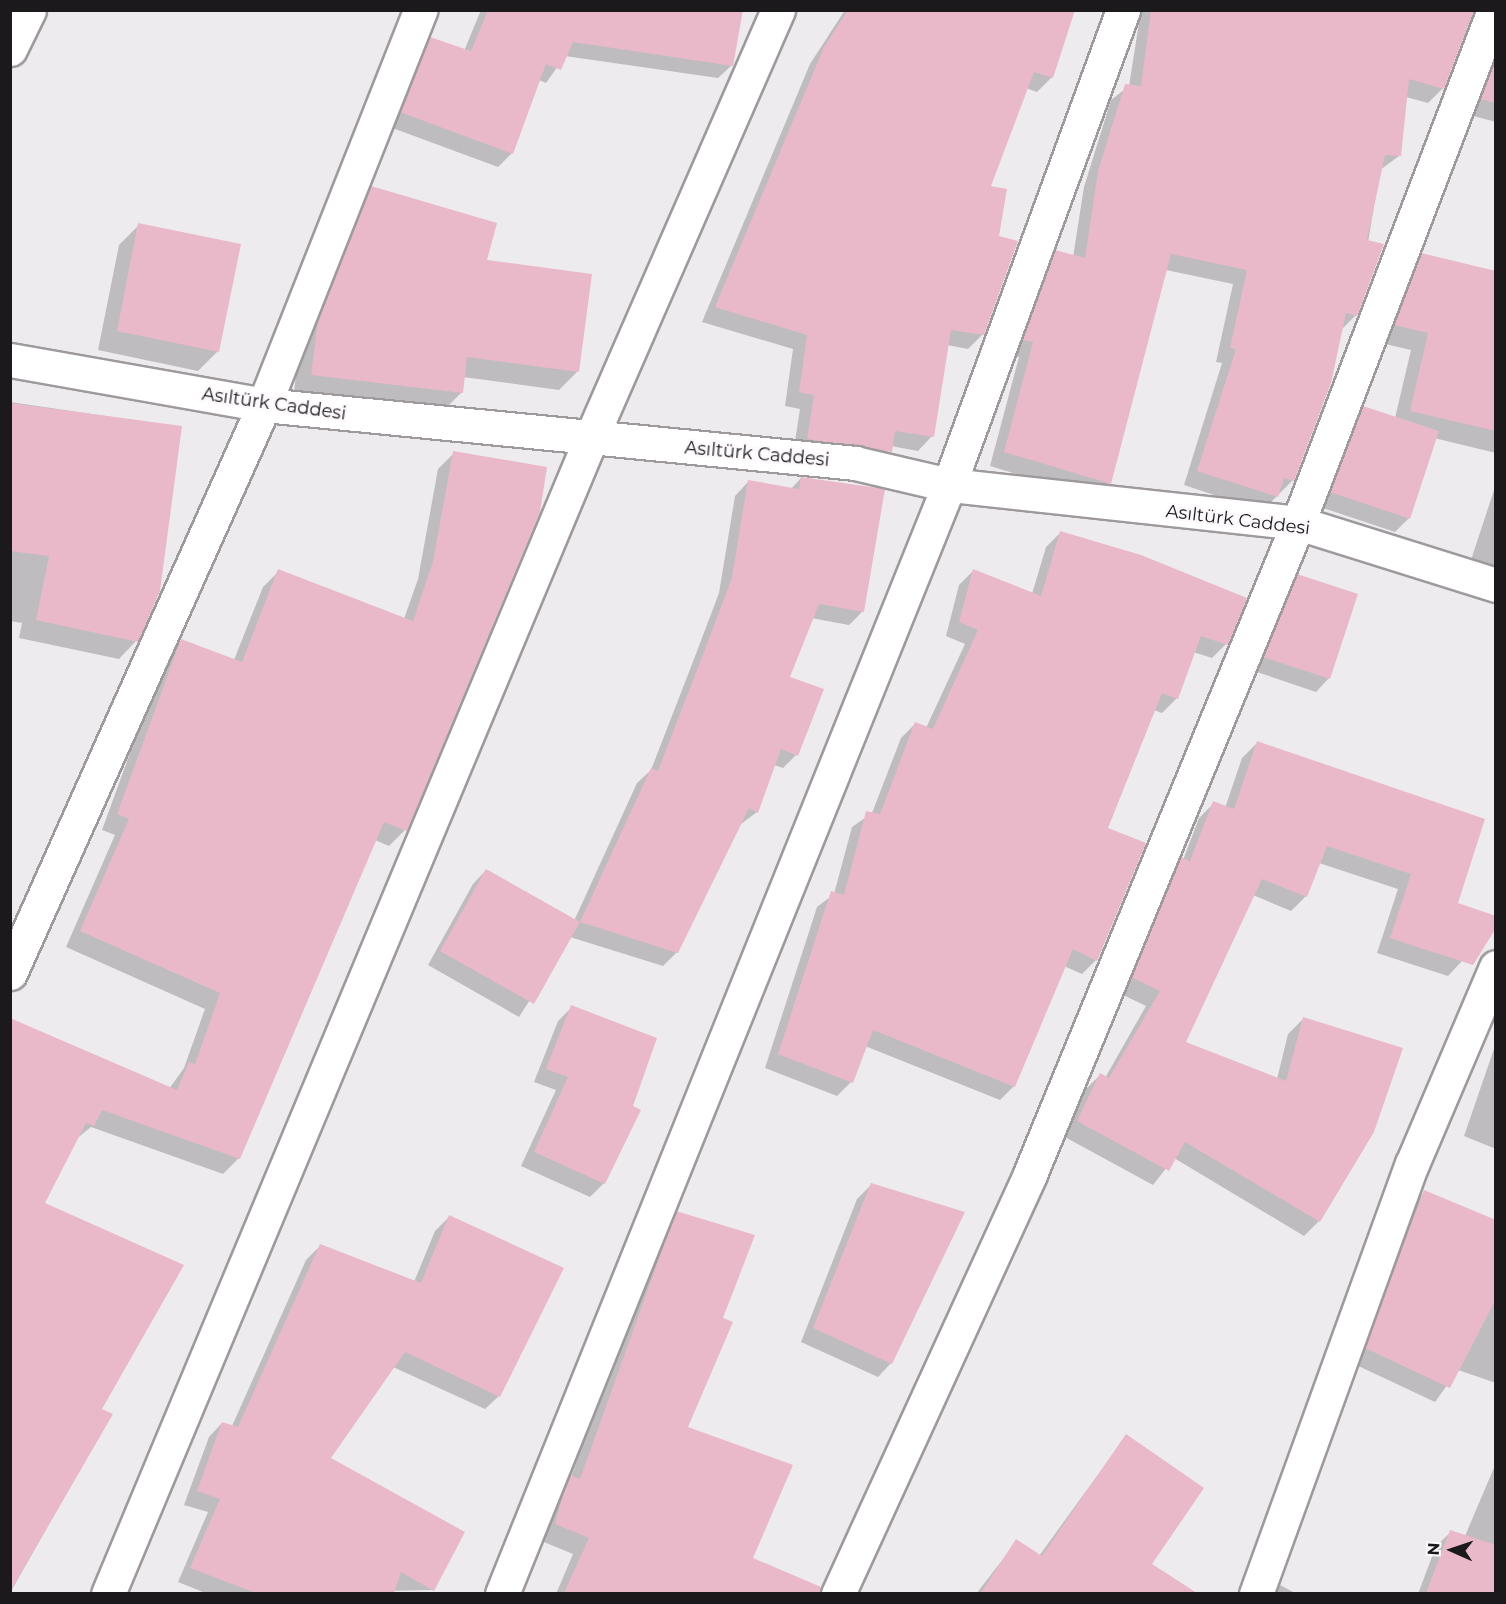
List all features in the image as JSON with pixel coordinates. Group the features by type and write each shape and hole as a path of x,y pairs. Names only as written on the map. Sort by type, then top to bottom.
{"street":[{"path":"10,49 29,10"},
{"path":"10,973 264,405 420,10"},
{"path":"108,1593 591,438 778,10"},
{"path":"502,1593 949,485 1123,10"},
{"path":"838,1593 1030,1174 1298,523 1494,10"},
{"name":"Asıltürk Caddesi","path":"10,360 264,405 855,463 949,485 1298,523 1496,585"},
{"path":"1256,1593 1412,1164 1496,967"}],"building":[{"path":"488,10 743,10 733,66 573,42 561,70 546,64 513,154 400,112 430,37 471,51"},
{"path":"848,10 1075,10 1053,78 1034,72 991,186 1007,189 999,236 1018,241 984,335 951,330 934,437 895,431 892,452 807,439 814,395 799,392 807,335 715,307 824,47"},
{"path":"1151,10 1474,10 1444,89 1409,79 1401,156 1385,155 1367,240 1384,244 1357,316 1346,313 1331,383 1294,481 1284,478 1278,497 1197,471 1236,349 1230,348 1247,270 1171,254 1111,484 1004,452 1033,342 1022,340 1055,250 1085,258 1098,171 1125,84 1141,86"},
{"path":"1496,59 1496,103 1480,99"},
{"path":"371,186 497,223 487,260 592,274 579,372 467,357 463,393 311,375 318,321"},
{"path":"138,223 241,244 219,352 117,331"},
{"path":"1421,253 1496,271 1496,431 1410,411 1428,333 1394,325"},
{"path":"10,403 182,426 160,591 138,642 36,620 49,556 10,551"},
{"path":"1363,406 1439,431 1410,519 1330,492"},
{"path":"453,451 547,467 540,512 407,831 384,822 240,1159 102,1110 94,1126 86,1123 45,1203 184,1265 102,1409 113,1414 10,1592 10,1018 177,1090 189,1062 195,1064 220,993 80,931 129,819 117,814 181,639 242,662 278,569 413,621 433,562"},
{"path":"801,477 885,489 864,612 819,604 790,677 824,689 798,756 781,749 758,813 749,808 678,953 580,922 651,768 658,771 707,644 732,578 748,480 799,489"},
{"path":"1060,531 1141,555 1247,598 1228,645 1201,636 1178,699 1162,693 1108,828 1146,843 1097,961 1073,949 1015,1087 873,1030 853,1083 778,1054 831,891 844,895 866,811 880,814 915,722 933,729 978,630 959,622 973,569 1041,596"},
{"path":"1297,574 1358,594 1330,679 1263,657"},
{"path":"1257,741 1485,819 1458,903 1496,916 1496,928 1473,965 1390,938 1411,874 1327,846 1307,897 1262,879 1186,1042 1286,1081 1303,1017 1403,1048 1374,1132 1320,1222 1185,1142 1169,1171 1077,1121 1100,1073 1109,1078 1160,991 1131,977 1181,857 1190,861 1213,801 1234,809"},
{"path":"486,869 580,922 534,1004 440,951"},
{"path":"571,1005 657,1038 633,1106 641,1110 605,1184 534,1152 568,1077 546,1069"},
{"path":"871,1183 965,1212 892,1364 813,1328"},
{"path":"1424,1190 1496,1220 1496,1299 1450,1388 1365,1348"},
{"path":"676,1211 755,1235 723,1318 733,1322 688,1427 793,1465 753,1558 821,1587 820,1593 564,1593 589,1538 555,1524 565,1487 570,1475 580,1479"},
{"path":"449,1215 564,1268 500,1397 405,1352 331,1458 465,1532 434,1591 401,1572 394,1593 256,1593 190,1568 220,1499 197,1491 222,1422 238,1427 320,1244 421,1283"},
{"path":"1126,1434 1204,1488 1152,1564 1197,1593 981,1593 1016,1539 1042,1556"},
{"path":"1450,1530 1496,1545 1496,1593 1426,1593"}]}
